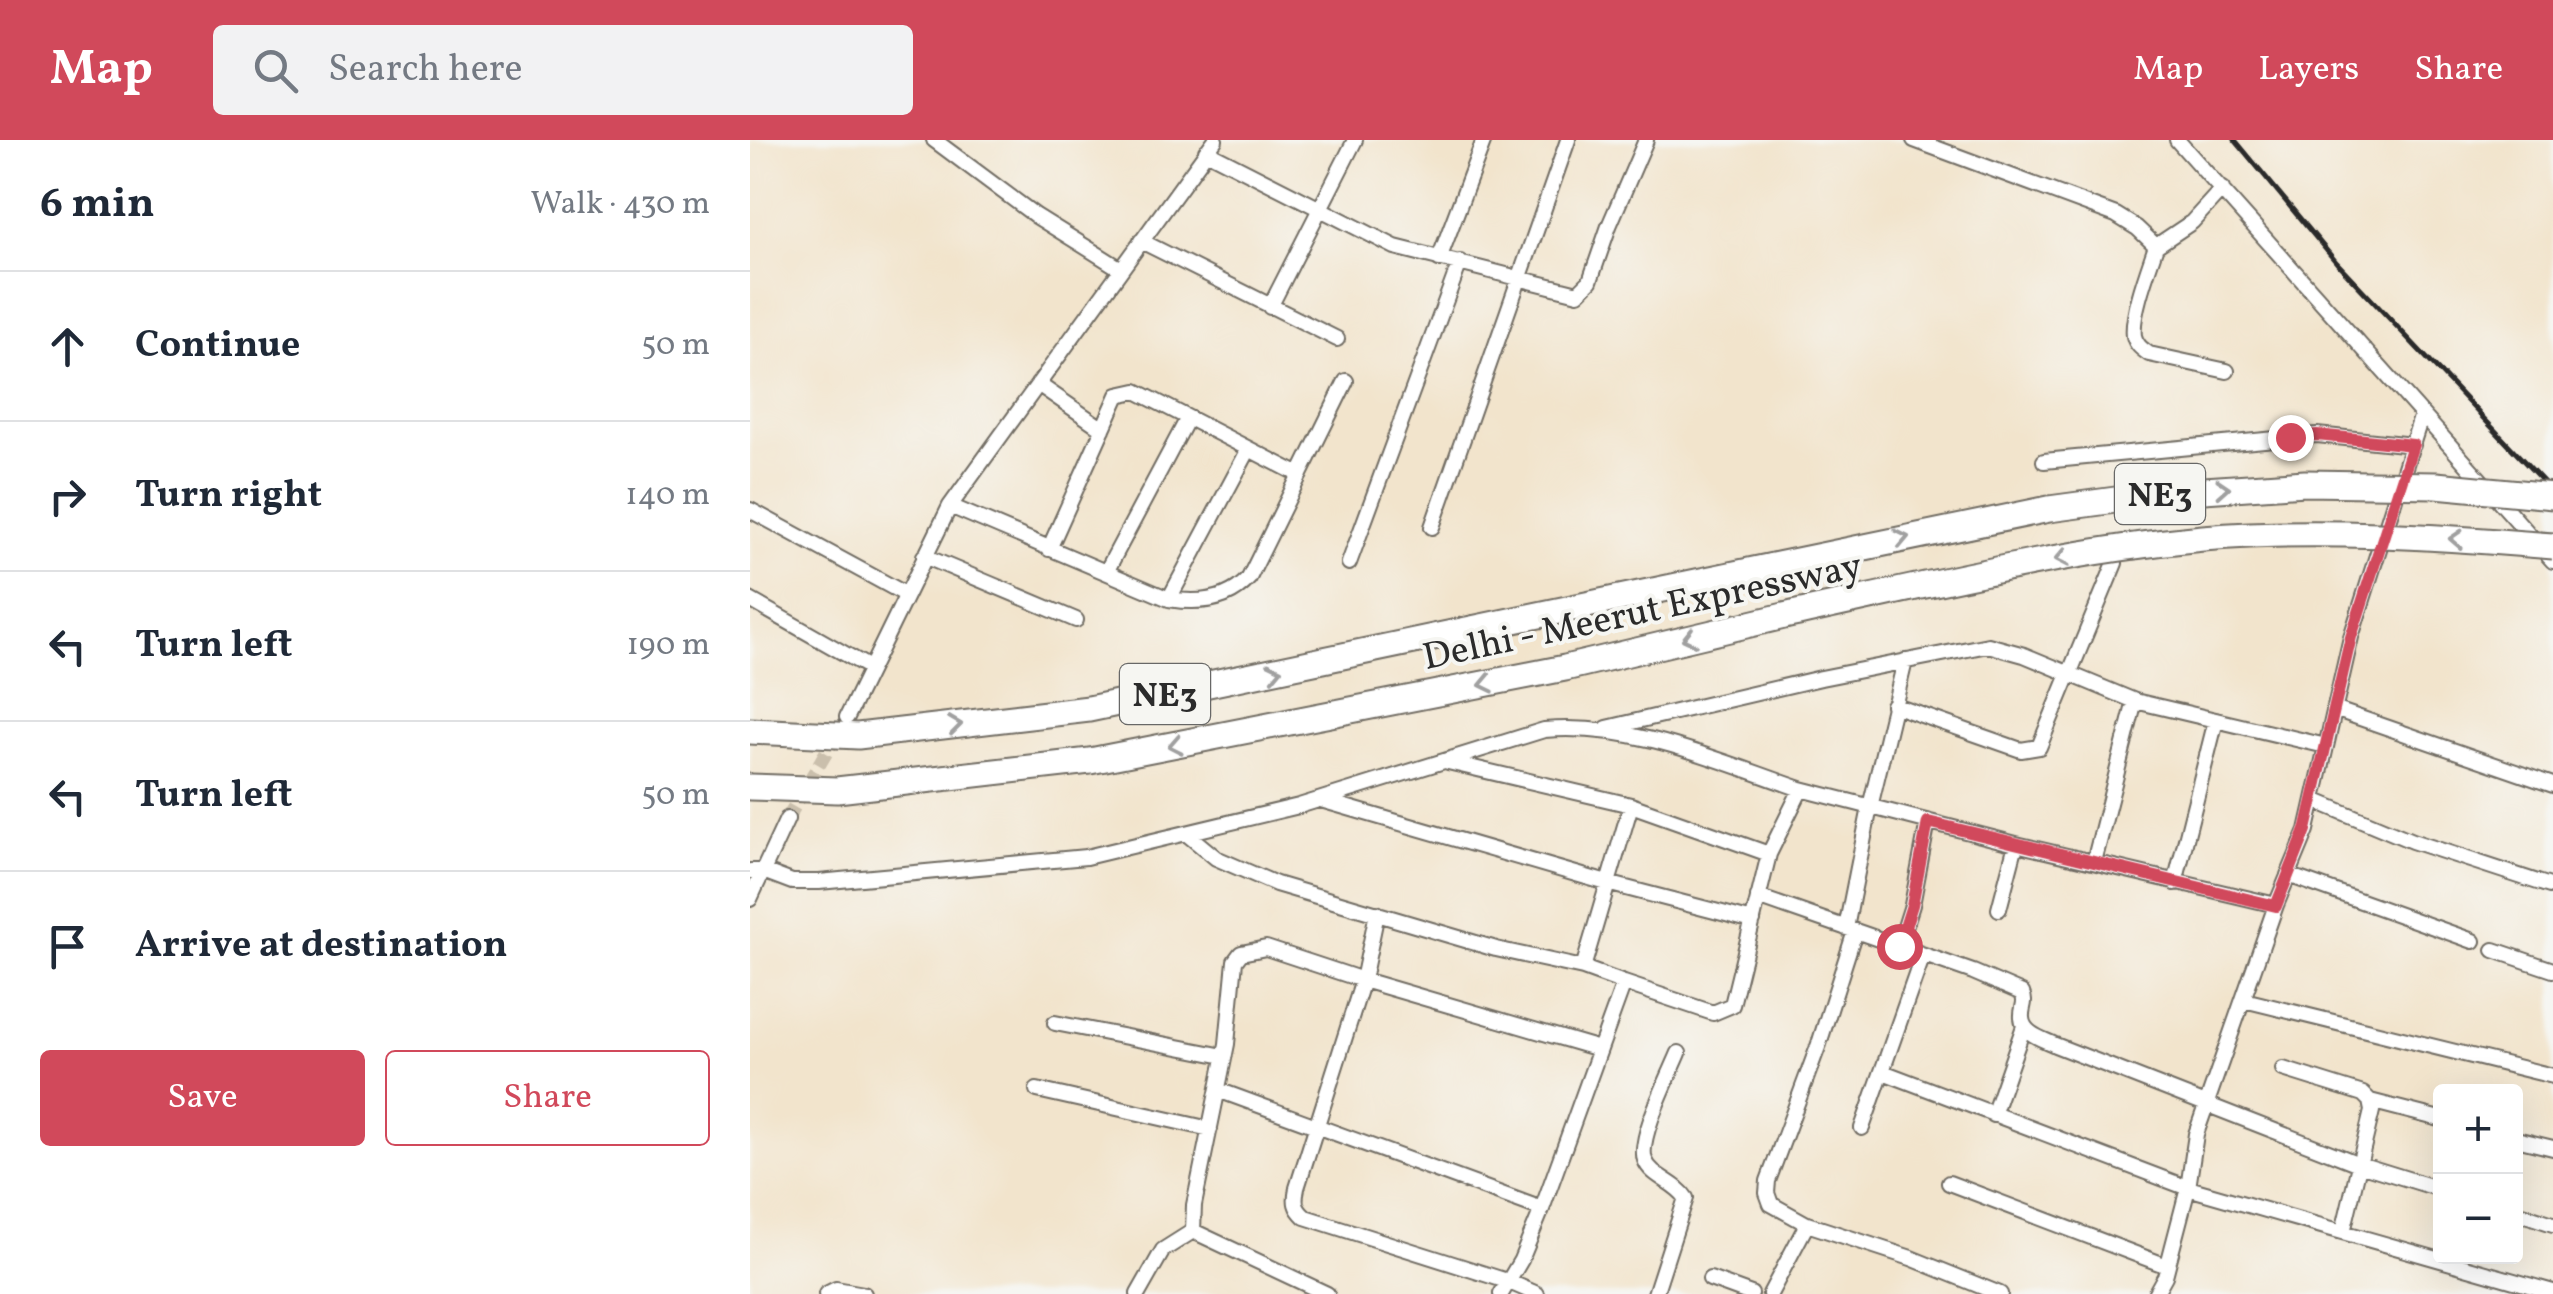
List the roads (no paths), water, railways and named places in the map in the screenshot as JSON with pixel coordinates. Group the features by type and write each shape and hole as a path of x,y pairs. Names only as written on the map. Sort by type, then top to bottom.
{"highway":[{"name":"Delhi - Meerut Expressway","path":"750,732 858,736 1089,709 2049,509 2175,492 2305,483 2436,485 2553,496"},
{"name":"Delhi - Meerut Expressway","path":"750,787 837,790 1090,761 1565,668 1784,616 2074,556 2204,538 2334,533 2553,546"}],"street":[{"path":"934,140 1036,216 1121,269"},
{"path":"1270,307 1355,140"},
{"path":"1439,259 1484,140"},
{"path":"1432,527 1568,140"},
{"path":"847,717 950,506 1211,146 1318,211 1395,248 1578,292 1586,288 1646,140"},
{"path":"1914,140 2116,215 2138,228 2156,246"},
{"path":"2177,140 2553,561"},
{"path":"2222,188 2192,222 2156,246 2134,322 2134,337 2139,347 2150,354 2226,371"},
{"path":"1141,241 1337,339"},
{"path":"1349,563 1460,262"},
{"path":"950,506 1169,599 1231,596 1249,578 1346,381"},
{"path":"1038,384 1103,429"},
{"path":"1049,548 1118,395 1127,390 1136,391 1300,475"},
{"path":"2155,1294 2168,1266 2188,1188 2196,1134 2306,830 2351,637 2421,417"},
{"path":"1106,572 1188,418"},
{"path":"2044,461 2317,435 2413,445"},
{"path":"1169,599 1249,449"},
{"path":"750,510 905,594"},
{"path":"924,556 1076,620"},
{"path":"1893,706 2030,751 2039,747 2115,564"},
{"path":"750,600 870,668"},
{"path":"1598,730 1988,645 2013,651 2135,700 2326,746"},
{"path":"1905,661 1870,807 1850,929 1820,1044 1767,1192 1772,1204 1807,1224 1911,1258 2000,1294"},
{"path":"2094,862 2135,700"},
{"path":"2334,709 2553,784"},
{"path":"2176,883 2216,720"},
{"path":"756,871 792,882 848,881 1086,857 1320,799 1544,730 1598,730 1669,744 1802,789 1870,807 2276,906"},
{"path":"1444,761 1631,805 1768,854"},
{"path":"1187,834 1216,858 1255,876 1496,949 1582,968 1712,1013 1732,1005 1768,854 1802,789"},
{"path":"1320,799 1607,883 1753,921"},
{"path":"2314,800 2412,840 2553,887"},
{"path":"1582,968 1631,805"},
{"path":"750,898 756,871 787,820"},
{"path":"1899,946 1912,905 1928,822"},
{"path":"1999,909 2016,844"},
{"path":"2288,874 2473,941"},
{"path":"1758,897 2022,993 2026,1002 2024,1026 2055,1046 2206,1107 2359,1164 2433,1187"},
{"path":"1377,914 1362,980 1294,1201 1305,1217 1504,1288 1537,1294"},
{"path":"1138,1294 1163,1250 1192,1231 1224,1056 1235,961 1241,953 1266,948 1599,1049"},
{"path":"2494,950 2553,970"},
{"path":"1862,1128 1923,955"},
{"path":"1504,1288 1521,1260 1542,1209 1624,983"},
{"path":"2244,1000 2553,1076"},
{"path":"1055,1023 1224,1056"},
{"path":"1993,1115 2024,1026"},
{"path":"1655,1294 1686,1198 1653,1170 1644,1151 1646,1136 1679,1053"},
{"path":"2283,1069 2363,1094 2370,1101 2433,1117"},
{"path":"1883,1072 2188,1188 2553,1292"},
{"path":"1037,1090 1210,1129"},
{"path":"1218,1090 1542,1209"},
{"path":"2343,1232 2372,1110 2370,1101"},
{"path":"2523,1140 2553,1148"},
{"path":"1948,1183 2168,1266"},
{"path":"2523,1214 2553,1224"},
{"path":"1770,1294 1807,1224"},
{"path":"1192,1231 1327,1294"},
{"path":"1710,1279 1752,1294"},
{"path":"826,1294 836,1290 864,1294"}],"tunnel":[{"path":"787,819 837,734"}],"railway":[{"path":"2235,140 2337,263 2553,492"}]}
